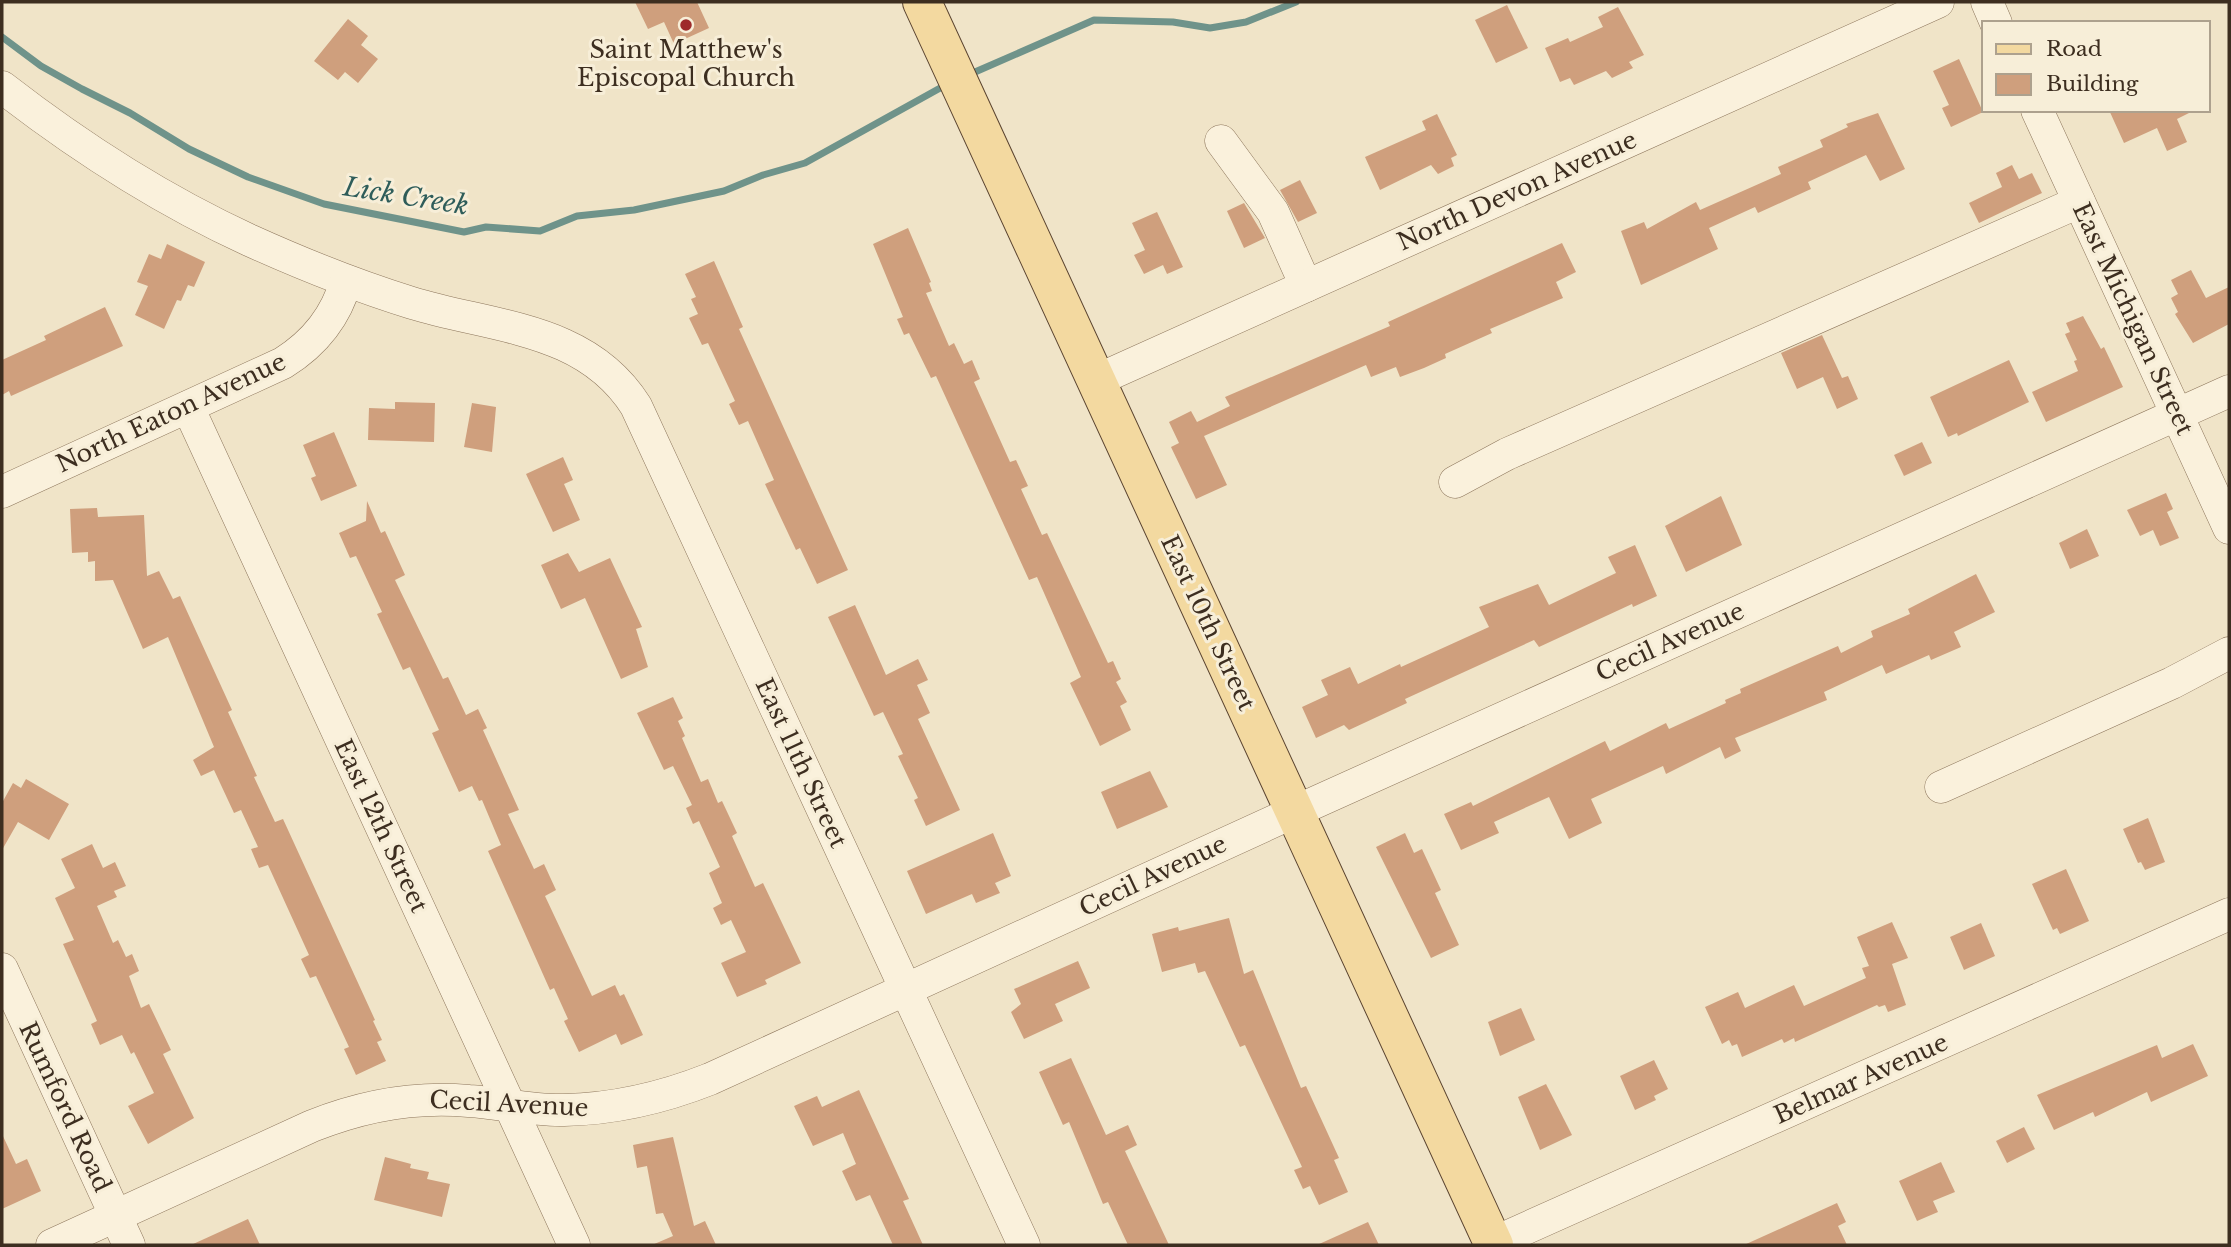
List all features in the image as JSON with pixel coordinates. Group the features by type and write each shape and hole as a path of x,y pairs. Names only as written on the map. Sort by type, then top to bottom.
{"main road":[{"name":"East 10th Street","path":"922,2 1494,1244"}],"street":[{"name":"North Devon Avenue","path":"1097,380 1938,2"},
{"path":"1987,2 1995,21"},
{"name":"East 11th Street","path":"2,87 114,166 250,240 346,281 414,304 564,342 583,353 617,380 636,406 1024,1245"},
{"name":"East Michigan Street","path":"2038,112 2229,528"},
{"path":"1221,141 1273,212 1306,286"},
{"path":"1455,482 1507,454 2079,202"},
{"name":"North Eaton Avenue","path":"2,492 274,368 302,351 330,319 346,281"},
{"name":"Cecil Avenue","path":"52,1245 312,1126 353,1111 427,1100 591,1110 672,1094 2229,391"},
{"name":"East 12th Street","path":"188,407 574,1245"},
{"path":"1941,787 2172,683 2229,653"},
{"name":"Belmar Avenue","path":"1494,1244 2229,914"},
{"name":"Rumford Road","path":"2,969 129,1245"}],"building":[{"name":"Saint Matthew's Episcopal Church","path":"635,2 697,2 709,28 674,44 664,22 648,29"},
{"path":"1507,5 1528,48 1496,63 1475,20"},
{"path":"1618,7 1644,55 1629,62 1633,68 1612,78 1606,71 1574,85 1570,78 1560,82 1545,48 1568,38 1570,42 1603,27 1598,17"},
{"path":"348,19 368,36 361,45 378,59 358,83 345,72 338,80 314,61"},
{"path":"1959,59 1983,112 1951,127 1942,108 1949,105 1933,71"},
{"path":"2110,112 2191,112 2177,119 2187,142 2167,151 2157,128 2124,143"},
{"path":"1878,113 1905,169 1880,181 1866,155 1808,182 1811,189 1758,213 1755,207 1709,228 1718,249 1641,285 1621,231 1644,222 1647,229 1696,202 1700,210 1781,174 1778,167 1823,147 1820,140 1848,127 1846,124"},
{"path":"1437,114 1457,155 1451,158 1454,166 1438,174 1431,165 1380,190 1365,157 1426,130 1422,121"},
{"path":"2012,165 2019,179 2032,173 2042,193 1979,223 1969,203 2002,187 1996,173"},
{"path":"1300,180 1317,213 1298,222 1280,190"},
{"path":"1244,203 1265,238 1244,248 1227,211"},
{"path":"1157,212 1183,267 1167,274 1163,265 1144,274 1134,255 1145,250 1132,223"},
{"path":"908,228 931,282 932,291 926,293 949,346 954,343 964,364 972,360 980,379 974,382 1010,462 1016,460 1028,486 1021,489 1042,535 1047,533 1108,663 1113,661 1121,679 1116,682 1127,702 1120,706 1131,730 1100,746 1070,683 1081,677 1037,577 1029,580 936,376 931,378 909,333 904,335 897,319 903,317 873,244"},
{"path":"1562,243 1576,272 1556,282 1563,298 1490,329 1492,333 1445,354 1446,358 1424,368 1400,377 1396,367 1371,377 1366,365 1204,436 1227,485 1196,499 1171,447 1179,443 1169,422 1191,411 1197,422 1230,406 1225,397 1390,326 1388,322"},
{"path":"167,244 205,262 194,287 188,285 181,301 177,300 164,329 135,315 148,286 137,282 149,254 161,259"},
{"path":"714,261 743,327 739,329 848,570 817,584 800,548 796,550 765,484 774,480 748,421 739,425 729,404 735,401 708,343 702,345 689,318 698,314 691,299 696,297 685,274"},
{"path":"2191,270 2206,298 2229,287 2229,324 2193,343 2175,314 2178,312 2171,298 2178,294 2171,280"},
{"path":"105,307 123,346 11,396 9,391 2,395 2,360 46,340 44,336"},
{"path":"2083,316 2101,349 2104,347 2123,387 2046,422 2032,392 2078,371 2074,361 2077,360 2065,334 2070,332 2066,323"},
{"path":"1822,335 1842,378 1848,376 1858,399 1837,409 1823,377 1797,389 1781,353"},
{"path":"2009,360 2029,402 1958,436 1957,433 1948,437 1930,397"},
{"path":"395,402 435,403 434,442 368,440 369,408 395,409"},
{"path":"472,403 496,407 492,452 464,447"},
{"path":"334,432 357,486 321,501 311,478 316,476 303,445"},
{"path":"1922,442 1932,463 1904,476 1894,455"},
{"path":"563,457 573,480 564,484 580,520 553,532 526,474"},
{"path":"2166,493 2173,509 2167,512 2179,538 2160,546 2153,530 2140,536 2127,510"},
{"path":"1721,496 1742,545 1686,572 1665,526"},
{"path":"367,501 381,533 385,531 405,575 395,580 443,679 448,677 466,715 478,709 487,728 483,730 519,810 508,814 534,869 544,864 556,890 545,896 592,996 615,985 620,996 624,994 643,1035 621,1045 616,1034 579,1052 564,1021 568,1019 554,988 550,990 488,851 501,845 482,800 479,801 472,786 459,792 432,733 439,730 410,667 403,670 377,614 382,612 356,556 350,558 339,533 366,521"},
{"path":"97,508 98,517 144,515 147,576 159,571 173,599 180,596 232,710 228,712 257,776 254,777 275,822 283,819 375,1020 373,1021 382,1040 377,1042 386,1061 356,1075 344,1049 349,1047 316,976 310,978 301,959 309,955 268,865 259,868 251,849 258,847 241,810 234,813 214,770 201,776 193,760 214,747 168,637 143,649 113,580 95,581 95,561 88,562 88,552 72,553 70,509"},
{"path":"2087,529 2099,556 2070,569 2059,543"},
{"path":"1635,545 1657,596 1633,607 1632,604 1539,647 1534,640 1405,699 1407,703 1349,730 1344,725 1316,738 1302,707 1328,695 1321,680 1350,667 1358,684 1400,664 1401,667 1489,627 1479,607 1538,584 1549,605 1616,573 1608,557"},
{"path":"568,553 579,572 610,558 642,627 636,629 648,667 621,679 585,598 561,609 541,565"},
{"path":"1976,574 1995,612 1954,632 1961,647 1931,660 1929,655 1886,674 1882,665 1824,692 1827,700 1735,738 1741,751 1725,759 1720,747 1666,774 1663,766 1591,799 1602,823 1569,839 1549,797 1494,822 1499,833 1461,850 1444,814 1471,802 1473,806 1605,741 1610,751 1666,723 1669,729 1726,703 1725,700 1741,693 1740,689 1838,646 1841,653 1873,637 1871,631 1910,614 1908,609"},
{"path":"855,605 886,675 918,659 928,680 917,685 930,713 918,719 960,810 926,826 914,800 918,798 898,756 903,754 883,712 874,716 828,617"},
{"path":"673,697 683,718 678,721 685,736 682,738 701,782 708,779 718,803 722,801 737,833 732,836 755,887 763,883 801,963 765,980 767,984 737,997 721,963 746,952 731,920 721,925 713,908 722,903 709,873 720,867 699,821 693,824 686,808 692,805 673,766 664,770 637,713"},
{"path":"1150,771 1168,807 1117,829 1101,792"},
{"path":"26,779 69,804 49,840 18,822 2,850 2,803 13,783 21,788"},
{"path":"2148,818 2165,862 2145,870 2141,862 2138,863 2123,829"},
{"path":"993,833 1011,876 995,883 1000,893 976,903 972,894 926,914 907,871"},
{"path":"1405,833 1414,853 1422,849 1441,890 1435,893 1459,945 1431,958 1376,847"},
{"path":"92,844 103,868 115,862 126,886 114,891 117,897 97,906 113,943 118,940 126,957 132,954 139,971 129,976 141,1008 149,1004 171,1050 163,1054 194,1118 148,1144 128,1106 154,1093 134,1052 131,1054 122,1035 100,1045 91,1024 97,1021 63,944 74,940 55,898 75,888 61,859"},
{"path":"2066,869 2089,921 2060,934 2057,928 2053,930 2032,884"},
{"path":"1229,918 1244,974 1253,970 1301,1088 1306,1086 1339,1158 1334,1160 1348,1192 1319,1205 1310,1186 1303,1189 1294,1170 1302,1167 1245,1045 1240,1047 1205,971 1198,973 1195,963 1162,972 1152,934 1178,927 1179,931"},
{"path":"1892,922 1908,958 1892,964 1906,1005 1888,1012 1885,1005 1877,1005 1795,1042 1794,1038 1784,1043 1782,1039 1742,1057 1737,1044 1732,1046 1729,1040 1722,1044 1705,1007 1738,992 1745,1008 1794,985 1804,1006 1866,978 1862,968 1869,966 1857,937"},
{"path":"1981,923 1995,956 1964,970 1950,937"},
{"path":"1078,961 1090,988 1055,1004 1063,1021 1024,1039 1011,1012 1021,1004 1014,989"},
{"path":"1521,1008 1535,1040 1500,1056 1488,1022"},
{"path":"2193,1044 2208,1076 2151,1102 2147,1092 2095,1117 2093,1112 2054,1130 2037,1095 2157,1045 2162,1058"},
{"path":"1071,1058 1106,1135 1128,1125 1137,1145 1125,1151 1169,1245 1128,1245 1108,1202 1103,1204 1069,1122 1063,1125 1039,1072"},
{"path":"1654,1060 1668,1089 1654,1096 1656,1100 1635,1110 1620,1076"},
{"path":"1546,1084 1572,1135 1540,1150 1518,1097"},
{"path":"859,1090 909,1199 903,1201 923,1245 893,1245 870,1195 856,1201 842,1171 856,1164 843,1133 813,1146 794,1106 817,1096 822,1107"},
{"path":"2024,1127 2035,1149 2007,1163 1996,1141"},
{"path":"2,1134 16,1164 27,1159 41,1191 2,1209"},
{"path":"673,1137 694,1226 705,1221 716,1245 652,1245 673,1236 663,1213 656,1214 647,1166 637,1168 633,1145"},
{"path":"385,1157 411,1164 410,1168 429,1172 427,1179 450,1184 442,1217 374,1200"},
{"path":"1941,1162 1955,1192 1933,1201 1938,1212 1917,1221 1899,1181"},
{"path":"1837,1203 1846,1222 1838,1226 1847,1245 1744,1245"},
{"path":"248,1219 260,1245 191,1245"},
{"path":"1368,1222 1379,1245 1317,1245"}],"waterway":[{"name":"Lick Creek","path":"975,72 1094,20 1173,22 1210,28 1246,22 1296,2"},
{"name":"Lick Creek","path":"2,37 41,66 130,113 189,149 248,177 324,204 464,232 486,227 540,231 577,216 634,210 724,191 763,175 805,163 942,87"}],"place":[{"name":"Saint Matthew's Episcopal Church","path":"686,25"}]}
